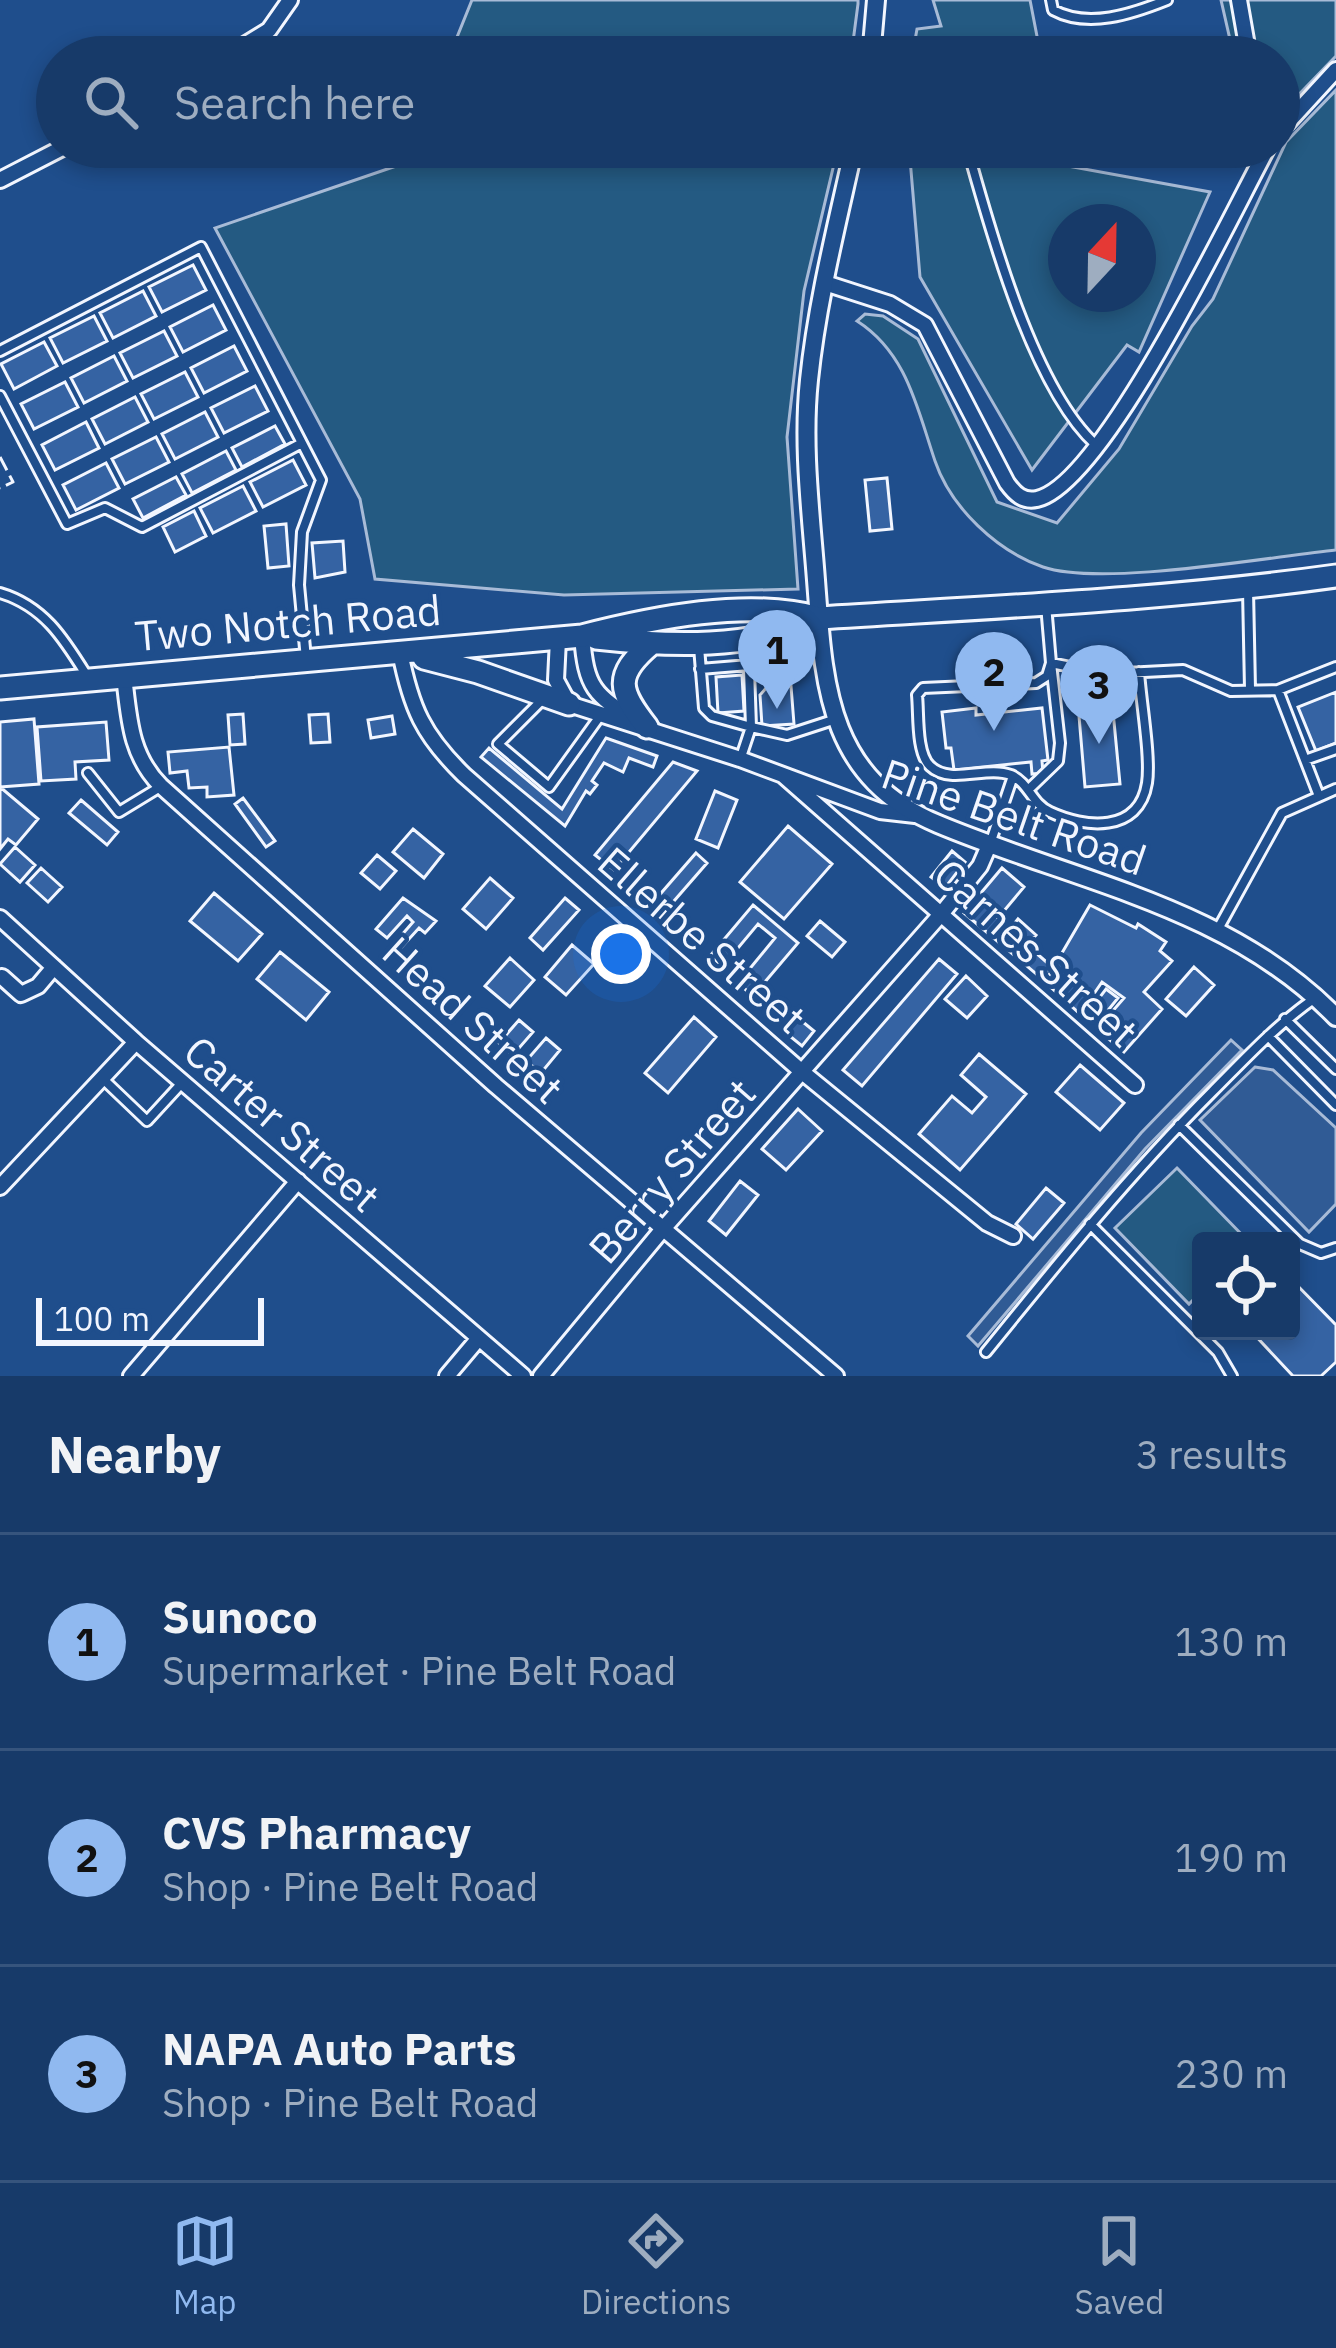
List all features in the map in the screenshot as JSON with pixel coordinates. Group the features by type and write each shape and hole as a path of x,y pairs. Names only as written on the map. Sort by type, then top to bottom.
{"main road":[{"name":"Two Notch Road","path":"0,688 558,639 645,620 786,608 819,618 1248,588 1336,576"},
{"name":"Two Notch Road","path":"582,636 651,644 698,642 788,633 819,618"},
{"path":"647,727 626,698 623,684 631,662 651,644"},
{"path":"400,652 478,671 568,704"}],"street":[{"path":"259,36 290,0"},
{"path":"873,36 876,0"},
{"path":"1239,0 1245,36"},
{"path":"1300,109 1336,70"},
{"path":"0,180 36,161"},
{"path":"850,168 808,382 808,469 823,670 835,719 868,773 918,815"},
{"path":"825,284 890,304 925,325 1002,475 1028,500 1048,495 1097,447 1136,390 1257,168"},
{"name":"Pine Belt Road","path":"582,636 584,668 594,691 647,727"},
{"path":"558,639 556,680 568,704"},
{"name":"Ellerbe Street","path":"400,652 414,711 448,760 801,1071 987,1223 1013,1236"},
{"name":"Head Street","path":"124,676 133,742 146,770 161,786 662,1230 836,1376"},
{"name":"Pine Belt Road","path":"568,704 740,759 880,812 918,815 1218,929 1271,960 1336,1016"},
{"name":"Carnes Street","path":"784,776 1135,1085"},
{"name":"Berry Street","path":"541,1376 662,1230 942,914 980,866 990,843"},
{"name":"Carter Street","path":"0,918 136,1042 523,1376"},
{"path":"2,977 20,994 38,986 54,967"},
{"path":"0,1187 136,1042"},
{"path":"131,1376 298,1181"},
{"path":"446,1376 479,1337"}],"lane":[{"path":"1051,0 1058,14 1092,19 1122,16 1167,0"},
{"path":"973,168 999,253 1047,376 1070,417 1097,447"},
{"path":"0,351 201,247 321,480 302,532 299,585 306,660"},
{"path":"0,396 67,524 104,508 142,527 302,443"},
{"path":"1248,588 1250,688"},
{"path":"0,593 34,606 62,637 88,680"},
{"path":"1028,790 1058,761 1060,743 1046,604"},
{"path":"740,759 752,727 748,638"},
{"path":"698,642 704,708 712,716 788,735 835,719"},
{"path":"1051,663 1106,674 1183,670 1220,688 1278,690 1336,667"},
{"path":"1051,663 1047,676 1036,683 923,688 917,695 924,759 945,775 996,772 1013,776 1037,805 1083,825 1111,824 1128,816 1147,784 1139,673"},
{"path":"700,669 749,665"},
{"path":"1278,690 1319,796"},
{"path":"546,696 498,744 549,787 600,716"},
{"path":"1305,760 1336,749"},
{"path":"88,772 119,812 161,786"},
{"path":"990,843 1013,776"},
{"path":"1218,929 1282,813 1336,789"},
{"path":"986,1352 1090,1224 1179,1125 1286,1019 1317,997"},
{"path":"1286,1019 1336,1069"},
{"path":"1268,1036 1336,1105"},
{"path":"102,1078 147,1121 183,1082"},
{"path":"1179,1125 1300,1244 1321,1253 1336,1248"},
{"path":"1090,1224 1218,1352 1232,1376"}],"shaded area":[{"path":"472,0 858,0 854,36 457,36"},
{"path":"933,0 1030,0 1037,36 916,36 917,29 941,26"},
{"path":"1221,0 1336,0 1336,56 1300,93 1300,36 1229,36"},
{"path":"1336,90 1336,550 1104,574 1043,567 993,539 964,511 942,478 899,365 857,321 865,314 883,316 918,339 997,502 1057,523 1119,449 1213,299 1274,168 1300,168 1300,127"},
{"path":"390,168 833,168 804,291 787,437 798,589 564,595 375,579 360,499 215,228"},
{"path":"911,168 1078,168 1210,192 1139,352 1127,345 1032,470 920,277"},
{"path":"1231,1040 1242,1050 1145,1149 978,1346 968,1336 1141,1133"},
{"path":"1255,1067 1273,1070 1336,1128 1336,1204 1309,1232 1200,1120"},
{"path":"1177,1168 1239,1232 1192,1232 1189,1304 1115,1228"}],"building":[{"path":"193,265 206,290 162,312 149,287"},
{"path":"143,291 156,316 113,338 100,313"},
{"path":"213,305 226,330 183,352 170,327"},
{"path":"94,316 107,341 63,363 50,338"},
{"path":"164,331 177,356 133,378 120,353"},
{"path":"44,342 57,366 14,389 1,364"},
{"path":"234,346 247,371 204,393 191,368"},
{"path":"114,356 127,381 84,403 71,378"},
{"path":"185,372 198,397 154,419 141,394"},
{"path":"65,382 78,407 34,429 21,404"},
{"path":"255,386 268,411 224,433 211,408"},
{"path":"135,397 148,422 105,444 92,419"},
{"path":"205,412 218,437 175,459 162,434"},
{"path":"86,422 99,448 55,470 42,445"},
{"path":"275,426 285,444 242,467 232,448"},
{"path":"156,437 169,462 125,484 112,459"},
{"path":"226,451 236,470 192,493 182,474"},
{"path":"293,460 306,485 263,507 250,482"},
{"path":"106,463 119,488 76,510 63,485"},
{"path":"176,477 186,495 143,518 133,499"},
{"path":"887,478 892,529 870,531 865,480"},
{"path":"243,486 256,511 213,533 200,508"},
{"path":"194,511 206,536 175,552 163,527"},
{"path":"286,524 289,566 268,568 264,526"},
{"path":"343,541 345,572 315,578 312,543"},
{"path":"742,675 744,711 718,713 716,677"},
{"path":"791,686 794,724 762,726 760,695 767,687"},
{"path":"1336,692 1336,743 1316,751 1298,707"},
{"path":"1112,701 1120,784 1085,787 1078,704"},
{"path":"976,708 976,715 1042,708 1048,760 1042,761 1043,773 1032,774 1031,762 954,770 942,712"},
{"path":"243,714 245,744 230,745 228,715"},
{"path":"328,714 330,742 311,743 309,715"},
{"path":"392,716 395,734 371,738 368,720"},
{"path":"34,719 39,784 0,787 0,722"},
{"path":"106,722 109,760 75,762 76,779 41,781 37,727"},
{"path":"606,738 657,756 653,767 629,758 623,772 604,763 592,781 597,785 590,794 586,791 565,826 481,757 489,748 562,809"},
{"path":"229,747 234,795 207,797 207,787 189,788 187,771 170,773 168,752"},
{"path":"673,762 697,771 614,870 595,855"},
{"path":"0,787 38,819 16,845 8,839 0,849"},
{"path":"715,791 737,800 718,848 696,839"},
{"path":"243,798 275,841 266,847 235,804"},
{"path":"81,800 118,832 107,845 69,813"},
{"path":"788,826 832,864 784,919 740,882"},
{"path":"413,829 443,854 424,878 393,852"},
{"path":"15,847 35,865 20,882 0,864"},
{"path":"952,851 965,862 945,888 931,877"},
{"path":"696,853 707,863 660,917 649,907"},
{"path":"377,855 396,871 380,889 361,873"},
{"path":"41,868 62,887 48,902 27,883"},
{"path":"1002,868 1024,887 998,918 1010,929 1018,919 1036,935 1027,945 1051,966 1041,978 964,913"},
{"path":"490,878 513,898 486,929 463,909"},
{"path":"214,893 262,934 238,961 190,921"},
{"path":"403,898 436,921 425,933 419,928 399,950 393,945 413,922 407,916 387,938 376,929"},
{"path":"565,898 579,910 543,950 530,938"},
{"path":"753,905 798,943 753,996 738,983 775,938 758,924 723,966 710,956"},
{"path":"1090,905 1136,928 1138,924 1166,942 1160,951 1172,961 1144,992 1162,1009 1124,1052 1097,1029 1124,998 1102,982 1080,1014 1045,982"},
{"path":"820,921 845,942 832,957 807,936"},
{"path":"572,945 594,964 566,995 545,977"},
{"path":"280,952 329,992 306,1020 257,979"},
{"path":"510,958 534,980 510,1007 485,986"},
{"path":"939,959 957,974 862,1086 843,1070"},
{"path":"1194,967 1214,985 1186,1016 1166,999"},
{"path":"966,976 987,996 967,1018 945,999"},
{"path":"1106,989 1118,998 1101,1019 1090,1010"},
{"path":"694,1017 716,1037 668,1093 645,1073"},
{"path":"798,1018 814,1031 802,1046 786,1033"},
{"path":"519,1020 533,1032 513,1055 499,1043"},
{"path":"546,1038 560,1050 541,1073 526,1061"},
{"path":"979,1054 1026,1094 960,1170 919,1134 952,1096 972,1113 986,1097 961,1075"},
{"path":"1080,1065 1124,1103 1100,1130 1056,1092"},
{"path":"798,1109 822,1131 786,1170 762,1149"},
{"path":"740,1181 758,1195 726,1235 709,1221"},
{"path":"1046,1188 1064,1203 1033,1239 1016,1224"},
{"path":"1300,1288 1336,1325 1336,1362 1321,1376 1293,1376 1259,1340 1300,1340"}],"fence":[{"path":"0,457 13,482 0,488"}],"place":[{"name":"Sunoco","path":"777,709"},
{"name":"CVS Pharmacy","path":"994,731"},
{"name":"NAPA Auto Parts","path":"1099,744"}]}
